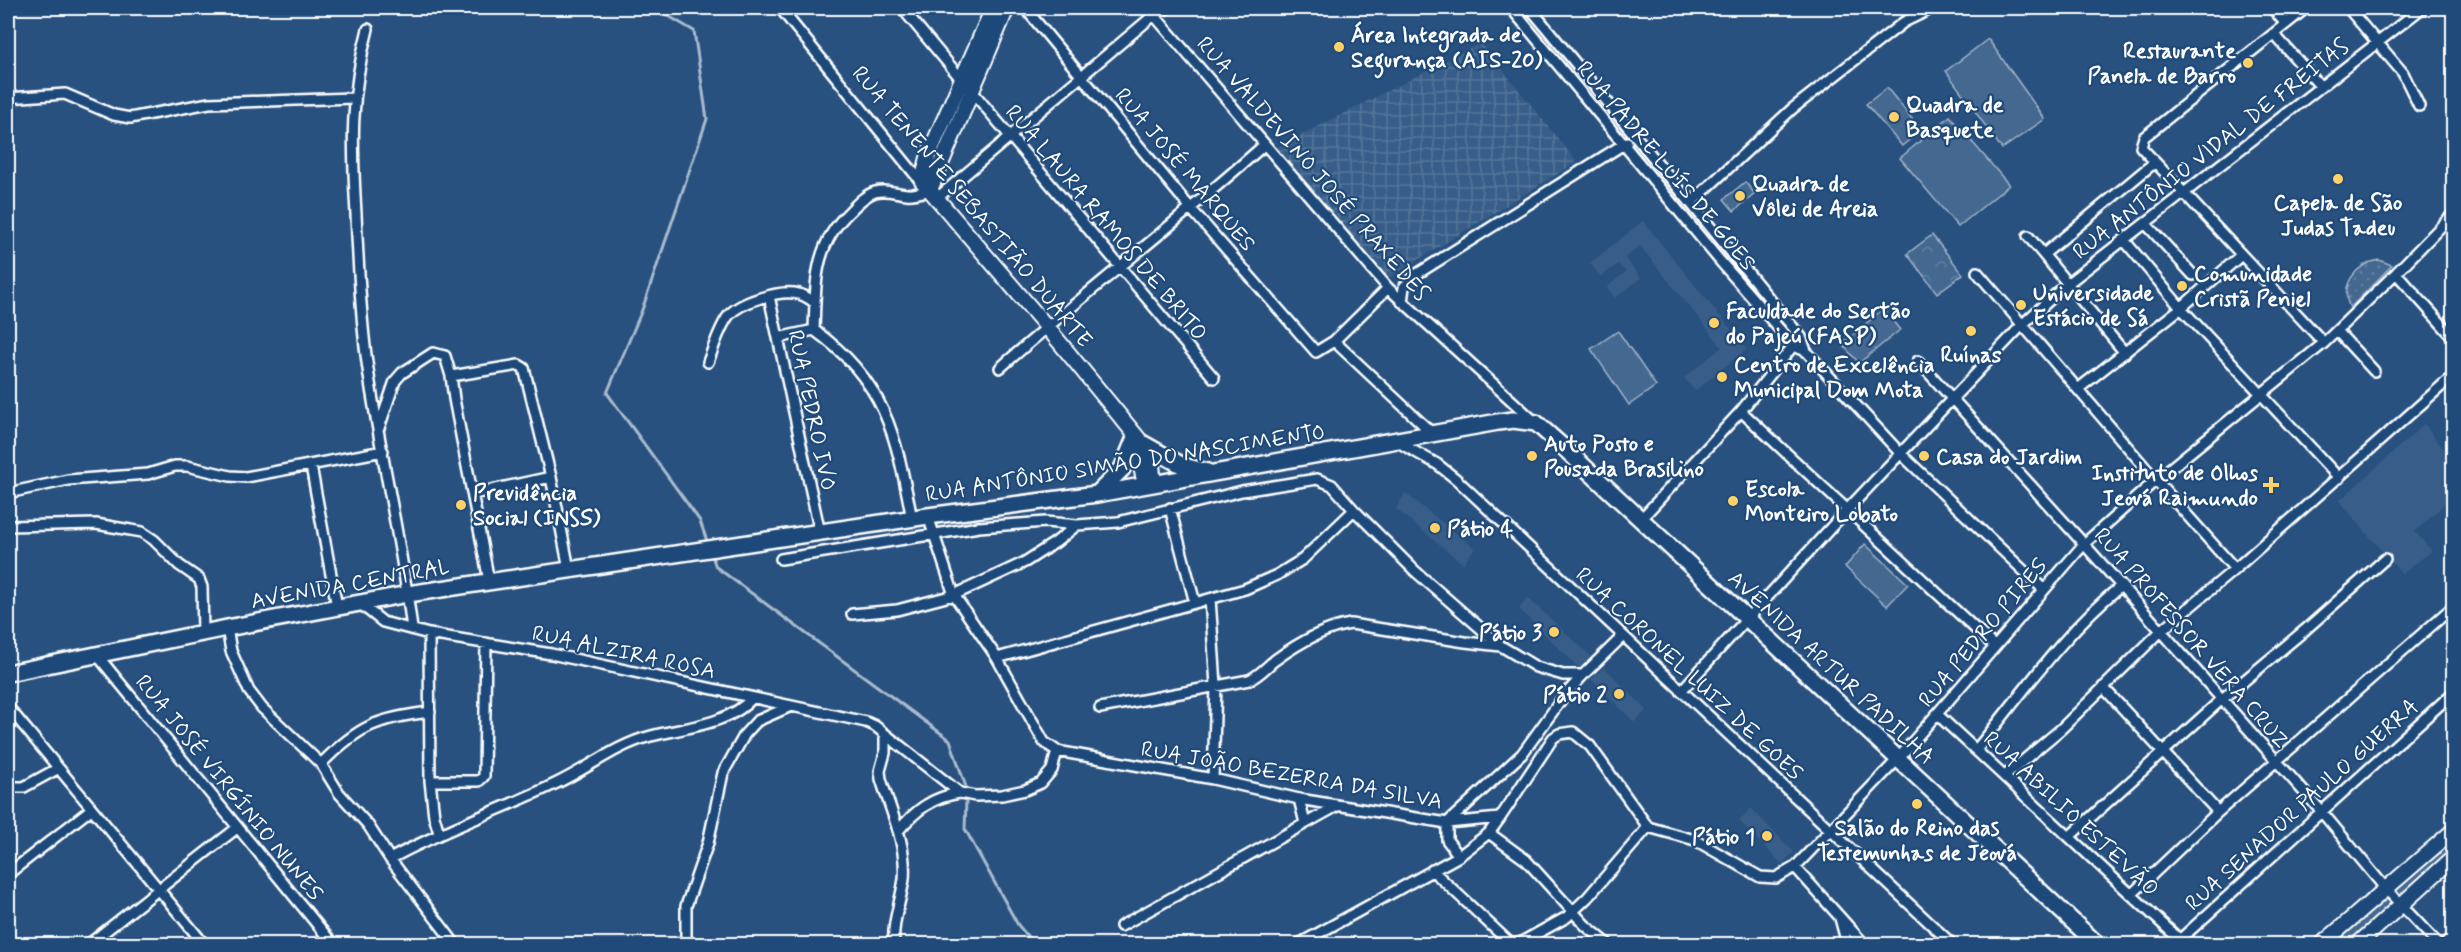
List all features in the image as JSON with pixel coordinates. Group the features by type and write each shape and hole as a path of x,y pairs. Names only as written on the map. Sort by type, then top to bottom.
{"main road":[{"name":"RUA ANTÔNIO SIMÃO DO NASCIMENTO","path":"704,550 1097,494 1513,420 1536,423"},
{"name":"AVENIDA ARTUR PADILHA","path":"1536,423 2097,945"},
{"path":"1097,494 1122,469 1137,438 1184,466 1214,473"},
{"name":"AVENIDA CENTRAL","path":"8,673 408,594 704,550"}],"street":[{"name":"RUA TENENTE SEBASTIÃO DUARTE","path":"780,8 927,191 1047,327 1137,438 1149,454 1154,474 1153,484"},
{"name":"RUA LAURA RAMOS DE BRITO","path":"902,8 1214,378"},
{"path":"967,85 993,8"},
{"path":"927,191 927,159 1007,8"},
{"name":"RUA JOSÉ MARQUES","path":"1025,8 1082,74 1192,210 1314,351 1319,352 1334,341"},
{"path":"814,330 819,259 830,232 864,198 884,191 911,195 927,191 1010,138 1151,11 1167,8"},
{"name":"RUA PADRE LUÍS DE GOES","path":"1511,8 1794,346"},
{"name":"RUA PADRE LUÍS DE GOES","path":"1530,8 1801,337 1806,351"},
{"path":"1692,202 1792,109 1904,22 1933,8"},
{"path":"2272,8 2286,24"},
{"path":"2306,8 2144,137 2141,147 2324,343"},
{"path":"2348,8 2403,73 2419,106"},
{"name":"RUA ANTÔNIO VIDAL DE FREITAS","path":"1681,691 1847,510 2023,324 2067,284 2422,8"},
{"name":"RUA VALDEVINO JOSÉ PRAXEDES","path":"1151,11 1388,288 1536,423"},
{"path":"368,29 359,60 352,133 359,279 366,354 412,628"},
{"path":"2274,34 2321,87"},
{"path":"8,98 65,94 106,112 130,118 209,103 354,99"},
{"path":"1402,302 1404,287 1417,274 1624,144 1636,134"},
{"path":"1000,368 1119,267 1192,210 1264,145"},
{"path":"2044,254 2155,162"},
{"name":"RUA PEDRO PIRES","path":"1795,867 1938,715 1994,646 2084,544 2156,480 2324,343 2397,273 2454,213"},
{"path":"2146,224 2193,275"},
{"path":"2028,236 2125,352"},
{"path":"2124,240 2181,308 2339,478"},
{"path":"2078,389 2181,308 2241,256"},
{"path":"1977,272 2235,569"},
{"path":"2397,273 2454,338"},
{"path":"1388,288 1334,341 1432,434"},
{"path":"708,362 722,327 737,307 769,296 796,293 815,303"},
{"name":"RUA PEDRO IVO","path":"769,296 820,533"},
{"path":"778,338 814,330"},
{"path":"814,330 848,358 883,407 898,446 920,518 932,534 954,595 997,658 1245,589 1303,559 1354,510"},
{"path":"2337,331 2374,371"},
{"path":"1641,519 1740,411 1801,337"},
{"path":"1794,346 1806,351 1901,454 2043,589"},
{"path":"378,430 391,389 402,373 433,353 445,356 451,376 453,399 489,581"},
{"name":"RUA PROFESSOR VERA CRUZ","path":"1918,361 2084,544 2321,812 2400,905 2438,945"},
{"path":"451,376 519,365 524,368 569,569"},
{"path":"2005,776 2061,729 2161,631 2235,569 2454,375"},
{"path":"1740,411 1994,646"},
{"name":"RUA CORONEL LUIZ DE GOES","path":"1394,440 1437,464 1456,479 1952,945"},
{"path":"8,493 68,480 148,474 175,466 187,466 230,476 246,477 383,451"},
{"path":"311,466 336,607"},
{"path":"473,494 550,477"},
{"path":"782,559 932,534 1019,523 1046,522 1077,525 1119,522 1242,491 1317,479 1332,485 1415,571 1501,646 1536,667 1563,675 1583,675"},
{"path":"1170,508 1195,603"},
{"path":"8,526 96,524 142,532 164,548 179,565 199,579 202,587 203,633"},
{"path":"852,614 897,610 954,595 1025,562 1077,525"},
{"path":"2070,836 2220,700 2305,630 2385,559"},
{"path":"1976,750 2059,649 2102,602 2121,586"},
{"path":"1210,599 1216,685 1213,779"},
{"name":"RUA ALZIRA ROSA","path":"358,603 383,622 429,634 551,654 866,722 885,734 960,793"},
{"path":"2132,894 2275,761 2454,606"},
{"path":"1100,708 1255,677 1287,652 1328,630 1351,624 1501,646"},
{"path":"227,628 231,651 249,691 262,708 321,764 339,793 368,825 390,859 454,944"},
{"path":"429,634 430,781 434,816 439,833"},
{"path":"1459,856 1447,840 1447,823 1522,754 1564,696 1623,636"},
{"path":"430,781 479,781 484,776 486,643"},
{"name":"RUA JOSÉ VIRGÍNIO NUNES","path":"97,655 333,945"},
{"name":"RUA JOÃO BEZERRA DA SILVA","path":"997,658 1044,742 1057,751 1213,779 1299,799 1447,823 1500,819"},
{"path":"2103,687 2218,812"},
{"name":"RUA SENADOR PAULO GUERRA","path":"2177,942 2454,692"},
{"path":"390,859 439,833 561,782 618,749 648,737 736,713 752,698"},
{"path":"686,945 686,906 708,843 723,773 745,734 757,721 792,705"},
{"path":"8,707 90,810 204,945"},
{"path":"321,764 366,727 383,720 430,712"},
{"name":"RUA ABILIO ESTEVÃO","path":"1938,715 2132,894 2177,942"},
{"path":"1299,945 1459,856 1489,833 1529,777 1547,745 1558,734 1566,732 1581,737 1590,747 1648,827 1695,840 1757,876 1776,878 1795,867 1840,915 1864,945"},
{"path":"885,734 881,779 898,831 903,855 904,880 894,924 894,945"},
{"path":"898,831 912,815 933,800 960,793 991,796 1025,790 1041,783 1052,770 1057,751"},
{"path":"8,788 24,787 57,769"},
{"path":"1299,799 1305,823"},
{"path":"1121,926 1337,806"},
{"path":"8,874 90,810"},
{"path":"1518,945 1567,917 1588,897 1648,827"},
{"path":"89,945 237,828"},
{"path":"2322,945 2454,830"},
{"path":"1489,833 1526,860 1585,925 1608,945"},
{"path":"2358,945 2454,857"},
{"path":"1432,870 1511,945"},
{"path":"1840,915 1847,945"},
{"path":"2445,945 2454,936"}],"shaded area":[{"path":"1481,43 1577,162 1387,279 1276,148"},
{"name":"Faculdade do Sertão do Pajeú (FASP)","path":"1643,221 1747,349 1695,391 1684,378 1722,347 1640,246 1625,258 1641,278 1615,298 1607,287 1626,272 1618,264 1601,277 1590,263"},
{"path":"2424,424 2453,461 2453,471 2442,481 2453,496 2415,532 2432,551 2402,574 2339,501"},
{"name":"Pátio 4","path":"1405,493 1475,548 1463,564 1396,509"},
{"name":"Pátio 3","path":"1528,598 1591,656 1579,668 1519,609"},
{"name":"Pátio 2","path":"1604,667 1647,710 1634,722 1591,679"},
{"name":"Pátio 1","path":"1751,808 1794,852 1782,864 1739,821"}],"green space":[{"path":"1988,39 2045,119 2002,149 1946,71"},
{"name":"Quadra de Basquete","path":"1887,88 1921,130 1902,146 1866,104"},
{"path":"1950,116 2009,185 1958,227 1900,158"},
{"name":"Quadra de Vôlei de Areia","path":"1745,182 1755,194 1734,211 1724,199"},
{"path":"1932,235 1963,274 1937,293 1907,254"},
{"path":"2379,260 2392,265 2350,308 2347,291 2352,277 2363,266"},
{"path":"1883,309 1900,330 1859,363 1842,344"},
{"path":"1618,331 1656,386 1629,405 1591,349"},
{"path":"1865,544 1908,584 1887,606 1845,567"},
{"path":"2453,837 2453,850 2350,944 2333,944"}],"waterway":[{"path":"655,8 694,31 707,119 642,310 607,393 700,521 708,544"},
{"path":"711,553 716,567 950,740 967,790"},
{"path":"966,801 965,829 1018,925 1034,944"}],"place":[{"name":"Área Integrada de Segurança (AIS-20)","path":"1339,47"},
{"name":"Restaurante Panela de Barro","path":"2248,63"},
{"name":"Quadra de Basquete","path":"1894,117"},
{"name":"Capela de São Judas Tadeu","path":"2338,179"},
{"name":"Quadra de Vôlei de Areia","path":"1740,196"},
{"name":"Comunidade Cristã Peniel","path":"2182,286"},
{"name":"Universidade Estácio de Sá","path":"2021,305"},
{"name":"Faculdade do Sertão do Pajeú (FASP)","path":"1714,323"},
{"name":"Ruínas","path":"1971,331"},
{"name":"Centro de Excelência Municipal Dom Mota","path":"1722,377"},
{"name":"Auto Posto e Pousada Brasilino","path":"1532,456"},
{"name":"Casa do Jardim","path":"1924,456"},
{"name":"Instituto de Olhos Jeová Raimundo","path":"2271,485"},
{"name":"Escola Monteiro Lobato","path":"1733,501"},
{"name":"Previdência Social (INSS)","path":"461,505"},
{"name":"Pátio 4","path":"1435,528"},
{"name":"Pátio 3","path":"1554,632"},
{"name":"Pátio 2","path":"1619,694"},
{"name":"Salão do Reino das Testemunhas de Jeová","path":"1917,804"},
{"name":"Pátio 1","path":"1767,836"}]}
